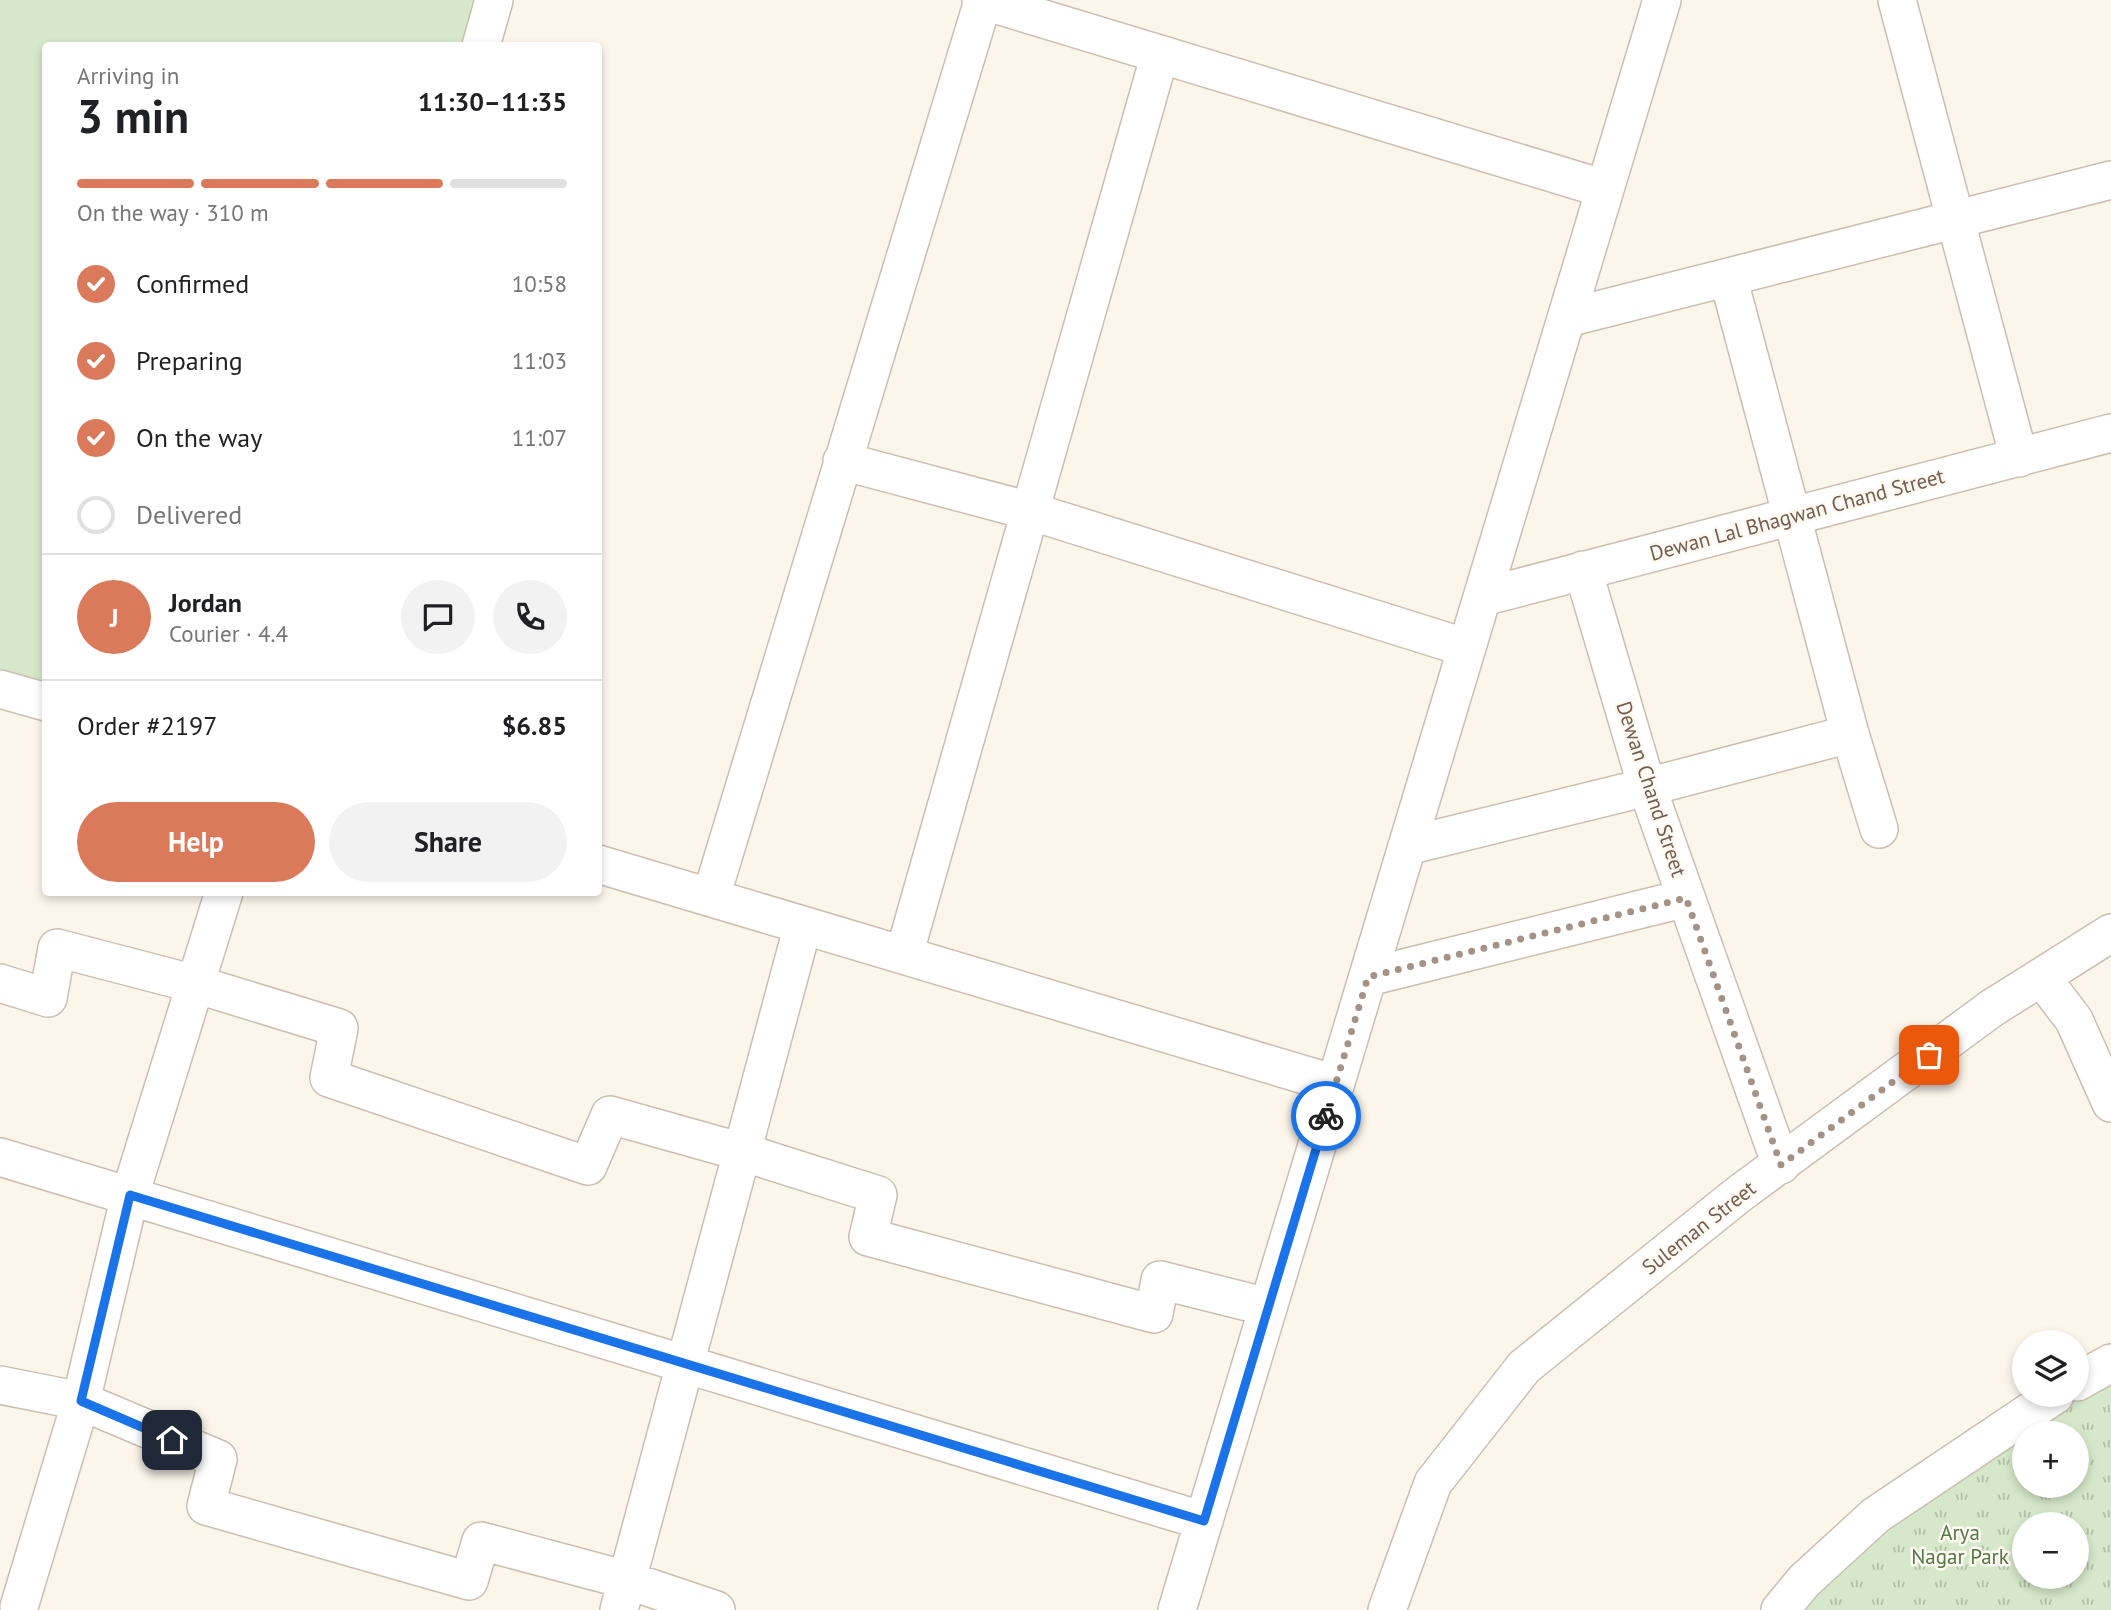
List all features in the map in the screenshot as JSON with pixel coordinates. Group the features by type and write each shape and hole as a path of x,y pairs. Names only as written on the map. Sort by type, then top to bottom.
{"street":[{"path":"482,42 494,0"},
{"path":"711,897 982,0 1071,13 1160,54 1605,189"},
{"path":"1897,0 2019,458"},
{"path":"1177,1610 1605,189 1670,2"},
{"path":"904,955 1160,54"},
{"path":"1567,318 2111,180"},
{"path":"1728,276 1850,734 1879,828"},
{"name":"Dewan Lal Bhagwan Chand Street","path":"1483,597 2111,433"},
{"path":"842,461 1030,511 1467,648"},
{"name":"Dewan Chand Street","path":"1583,570 1647,787 1781,1165"},
{"path":"0,689 42,701"},
{"path":"1408,846 1850,734"},
{"path":"602,865 1335,1084"},
{"path":"16,1606 81,1401 130,1195 223,896"},
{"path":"1368,977 1686,898"},
{"path":"623,1595 803,925"},
{"name":"Suleman Street","path":"1387,1610 1433,1483 1524,1367 1739,1194 1993,1008 2111,933"},
{"path":"0,983 48,998 57,948 195,984 339,1028 329,1077 588,1166 610,1115 742,1152 877,1195 868,1237 1154,1314 1160,1280 1268,1307"},
{"path":"2042,978 2074,1020 2111,1103"},
{"path":"0,1157 1204,1521"},
{"path":"2089,1375 2111,1363"},
{"path":"0,1385 81,1401 218,1460 206,1506 469,1581 481,1541 623,1595 716,1610"},
{"path":"1780,1610 1804,1581 1876,1515 2037,1407"}],"green space":[{"path":"0,0 494,0 482,42 42,42 42,694 0,680"},
{"name":"Arya Nagar Park","path":"2111,1360 2111,1610 1796,1610 1831,1571 2012,1435 2012,1498 2089,1498 2089,1421 2030,1421 2049,1407 2089,1407 2089,1377"}],"way so far":[{"path":"1326,1116 1368,977 1686,898 1781,1165 1929,1055"}],"route":[{"path":"172,1440 81,1401 130,1195 1204,1521 1326,1116"}]}
